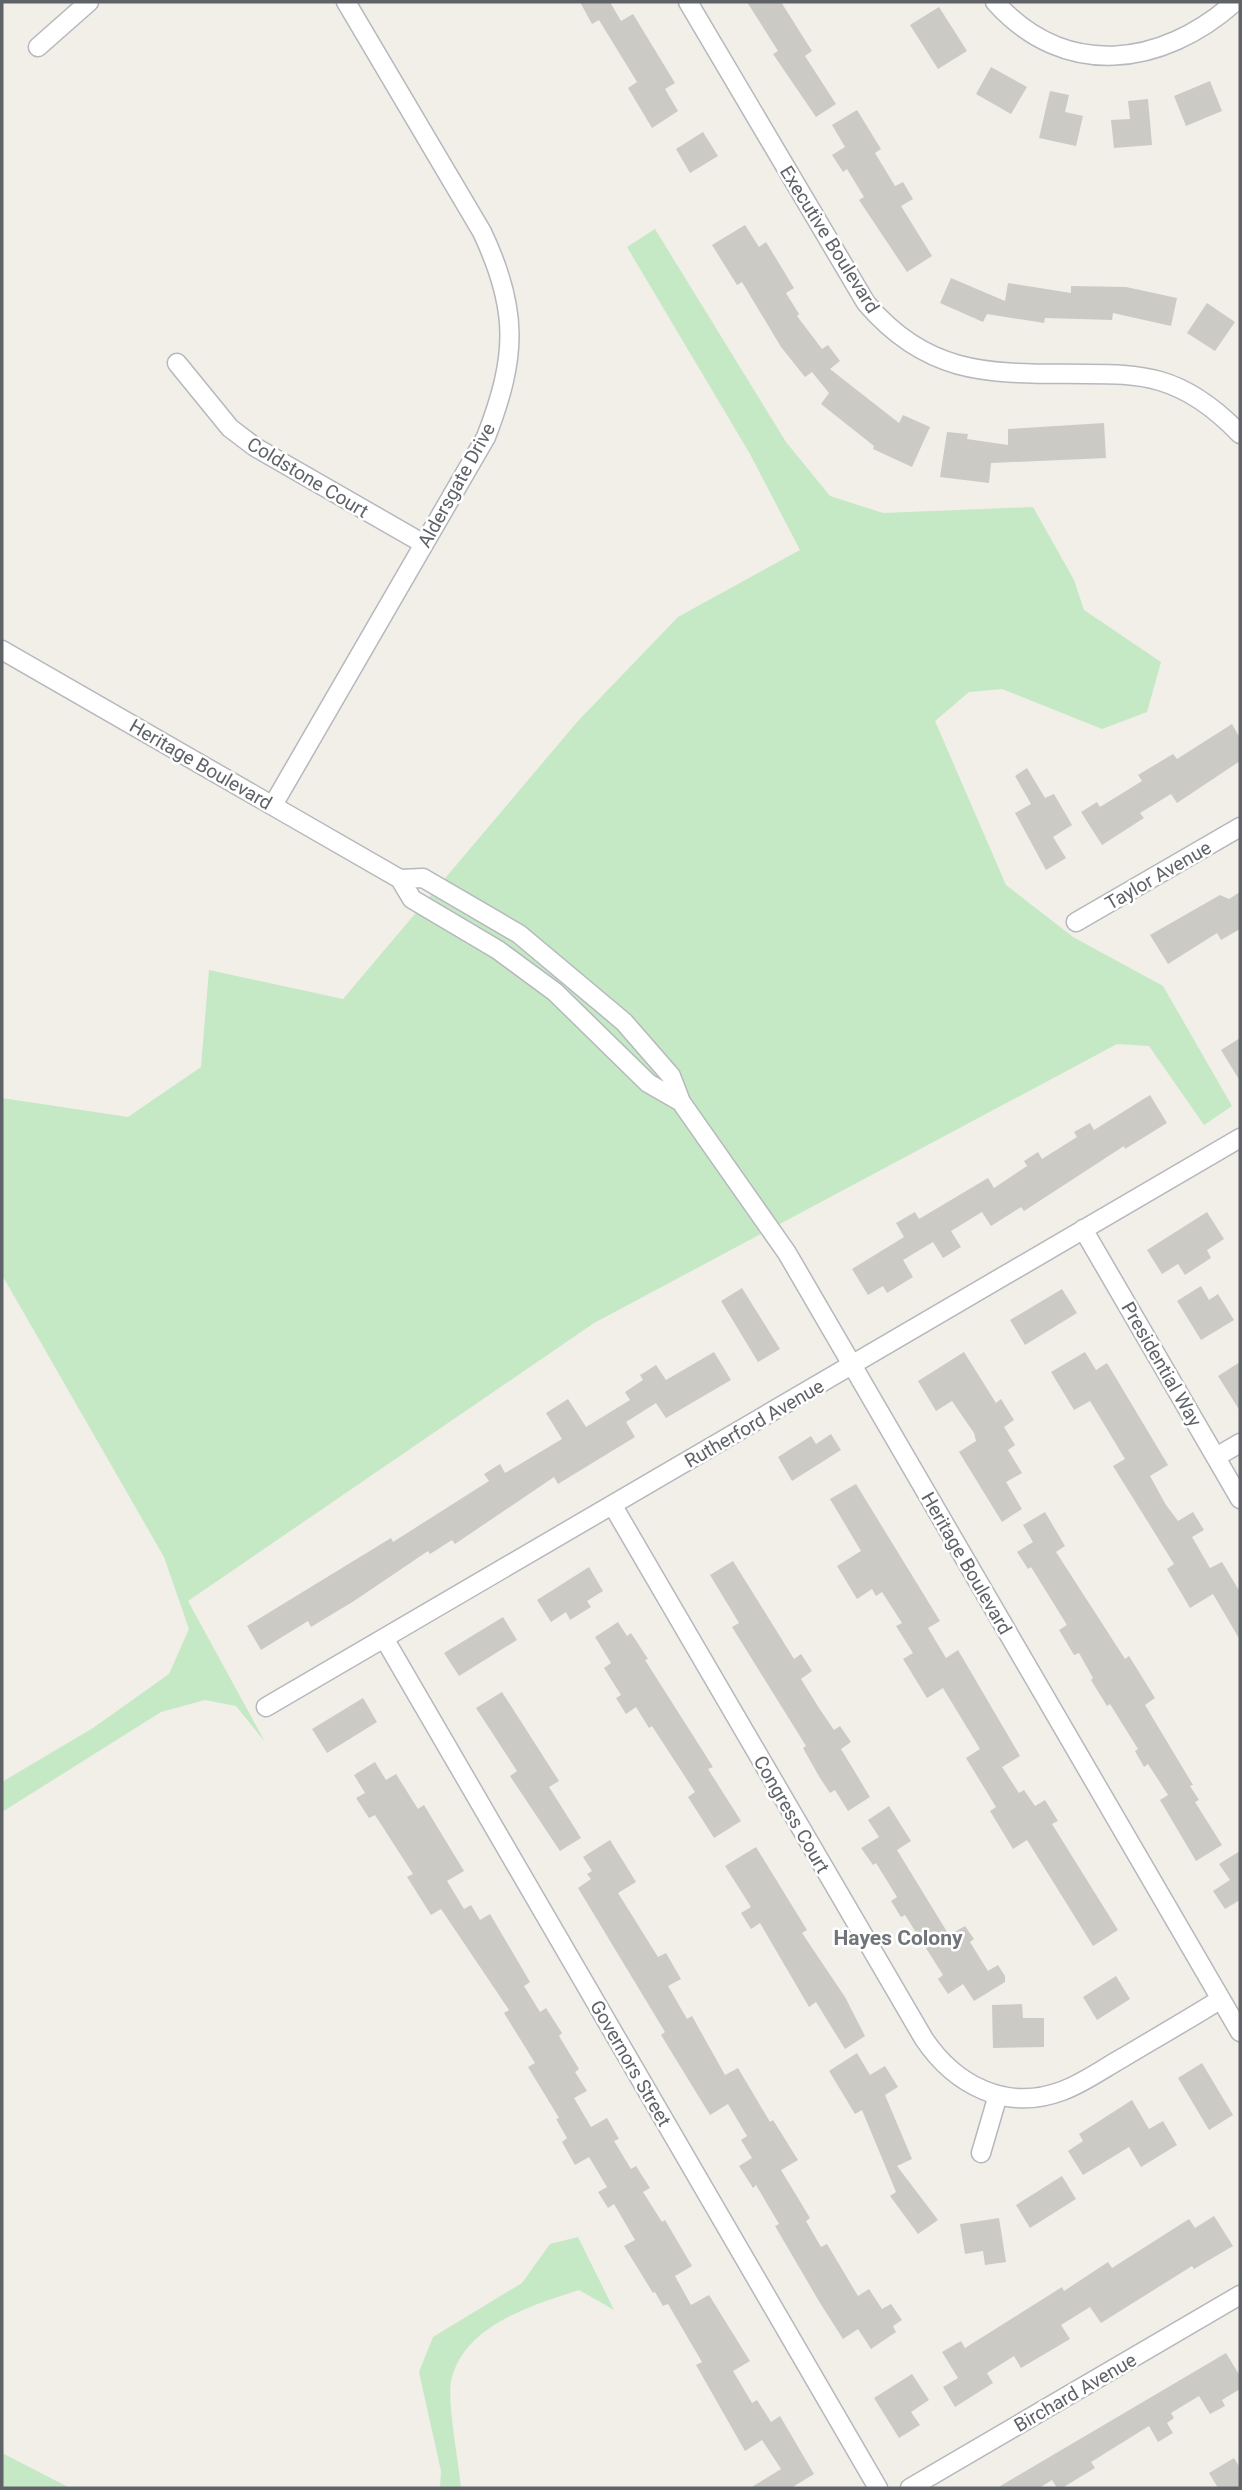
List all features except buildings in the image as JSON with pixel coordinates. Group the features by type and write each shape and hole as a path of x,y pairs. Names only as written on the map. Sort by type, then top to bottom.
{"street":[{"path":"38,47 89,2"},
{"name":"Aldersgate Drive","path":"273,805 486,437 503,395 510,356 505,287 482,232 346,2"},
{"name":"Executive Boulevard","path":"688,2 866,303 899,337 933,358 976,371 1117,374 1159,381 1194,396 1240,434"},
{"path":"995,2 1030,32 1052,44 1106,56 1134,55 1164,48 1211,23 1235,2"},
{"name":"Coldstone Court","path":"177,363 230,428 256,447 424,544"},
{"name":"Heritage Boulevard","path":"2,650 400,878 423,878 450,891 519,934 634,1032 671,1076 681,1102 787,1253 1240,2032"},
{"name":"Taylor Avenue","path":"1076,922 1240,827"},
{"name":"Heritage Boulevard","path":"400,878 412,899 498,950 545,985 648,1083 681,1102"},
{"name":"Rutherford Avenue","path":"266,1707 1240,1138"},
{"name":"Presidential Way","path":"1083,1229 1240,1499"},
{"path":"1216,1457 1240,1443"},
{"name":"Congress Court","path":"613,1506 923,2039 938,2060 962,2081 998,2095 1022,2099 1063,2091 1221,1999"},
{"name":"Governors Street","path":"384,1638 878,2488"},
{"path":"981,2153 998,2095"},
{"name":"Birchard Avenue","path":"910,2488 1240,2295"}],"green space":[{"path":"655,229 786,442 830,496 883,513 1033,507 1074,580 1084,610 1161,662 1147,712 1102,729 1002,689 969,692 935,721 1006,885 1073,937 1163,986 1232,1106 1204,1125 1149,1046 1117,1044 594,1323 188,1601 265,1742 236,1706 205,1700 161,1712 2,1812 2,1782 93,1728 169,1674 189,1629 164,1557 2,1275 2,1098 128,1117 201,1067 209,970 343,999 578,721 678,617 800,550 750,454 627,247"},
{"path":"578,2237 614,2310 579,2290 521,2311 484,2332 469,2346 458,2363 450,2391 461,2488 440,2488 441,2471 419,2372 433,2337 522,2283 550,2244"},
{"path":"2,2453 70,2488 2,2488"}],"district":[{"name":"Hayes Colony","path":"898,1938"}]}
